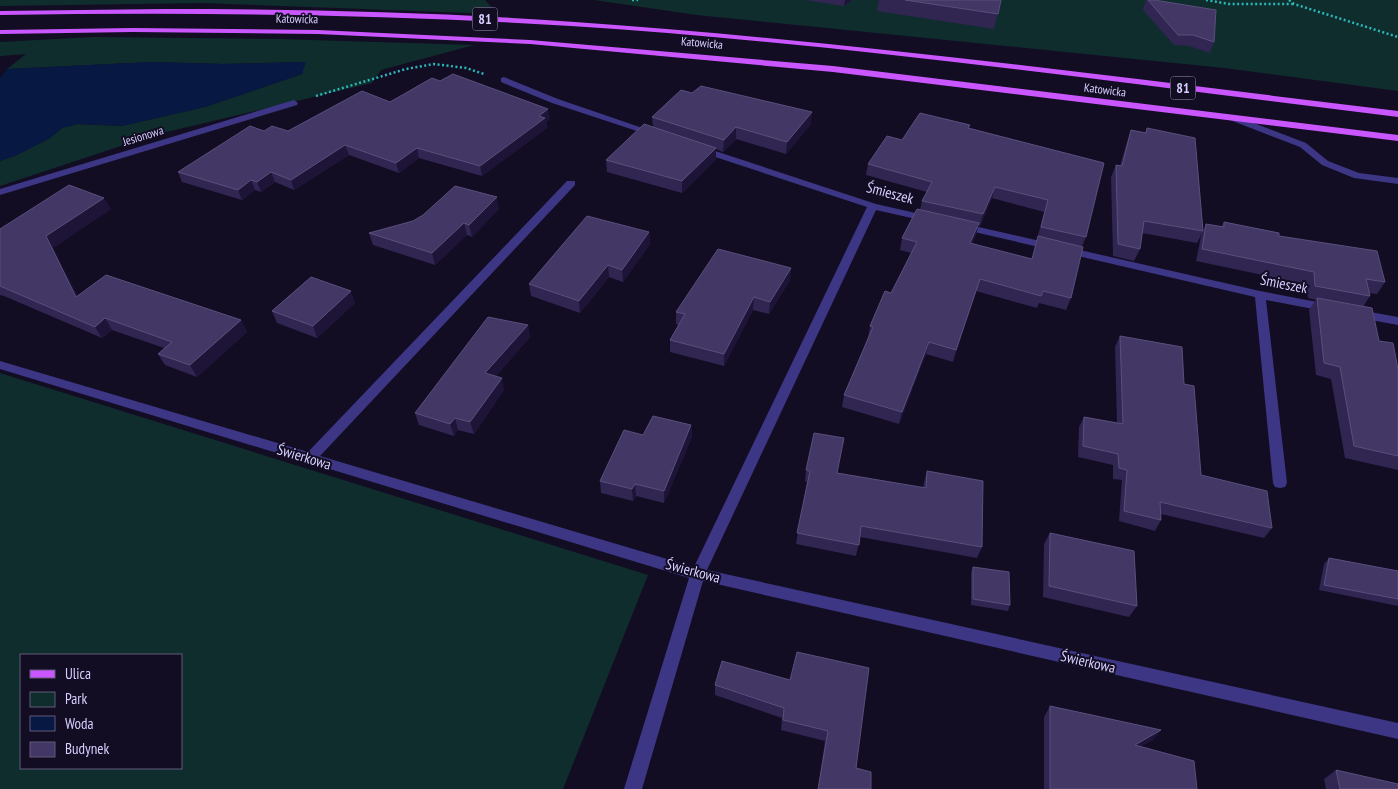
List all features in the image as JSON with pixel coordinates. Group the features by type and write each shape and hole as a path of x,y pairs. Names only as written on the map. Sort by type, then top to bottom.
{"main road":[{"name":"Katowicka","path":"0,13 318,12 459,17 646,29 800,43 1398,114"},
{"name":"Katowicka","path":"0,32 133,30 308,32 530,42 833,69 1398,138"}],"street":[{"path":"504,80 555,102 668,138"},
{"name":"Jesionowa","path":"0,192 294,102"},
{"path":"1233,118 1303,145 1324,163 1357,176 1398,181"},
{"name":"Śmieszek","path":"686,144 873,206 1260,296 1398,321"},
{"path":"309,459 571,184"},
{"path":"633,789 698,574 873,206"},
{"path":"1260,296 1280,483"},
{"name":"Świerkowa","path":"0,365 698,574 1398,731"}],"path":[{"path":"632,0 638,0"},
{"path":"1206,0 1229,4 1294,4 1398,37"},
{"path":"1289,0 1294,4"},
{"path":"294,102 406,69 434,64 466,68 504,80"}],"green space":[{"path":"0,0 485,0 498,14 202,3 0,6"},
{"path":"594,0 1398,0 1398,91 1224,68 697,15"},
{"path":"94,37 280,39 474,45 381,70 372,83 154,135 0,186 0,161 17,155 50,138 62,128 78,124 122,126 205,107 302,74 305,62 223,64 152,62 7,69 26,54 0,56 0,42"},
{"path":"0,373 648,575 563,789 0,789"}],"water":[{"path":"152,62 223,64 306,62 302,74 205,107 122,126 78,124 62,128 50,138 17,155 0,161 0,78 7,69"}],"building":[{"path":"905,0 1001,0 998,14"},
{"path":"1148,0 1216,10 1214,42 1193,35 1178,35"},
{"path":"453,74 548,109 539,116 545,118 480,166 417,148 396,163 345,145 291,180 271,172 257,182 251,180 238,190 178,172 250,126 264,131 272,126 288,131 362,91 390,102 432,78 440,81"},
{"path":"701,86 812,112 787,142 736,127 724,140 652,117 681,90 692,93"},
{"path":"920,113 970,125 968,128 1104,163 1086,237 1041,227 1048,200 995,187 983,214 922,201 932,182 868,164 887,136 902,140"},
{"path":"644,124 716,148 682,181 606,160"},
{"path":"1147,128 1195,138 1203,231 1144,221 1140,249 1118,244 1116,165 1122,166 1131,130 1146,133"},
{"path":"69,185 104,198 46,236 76,297 106,275 241,320 190,365 158,354 172,342 105,318 95,327 0,286 0,229"},
{"path":"455,186 497,197 469,225 464,223 432,253 369,233 413,221 423,215"},
{"path":"917,209 979,223 970,243 1032,259 1038,236 1083,247 1071,298 1043,291 1041,296 980,279 956,350 929,342 902,412 844,395 873,327 870,326 885,291 891,293 917,242 902,238"},
{"path":"587,216 649,232 622,270 608,265 579,301 529,284"},
{"path":"1224,222 1279,233 1279,236 1377,251 1385,282 1366,279 1370,296 1315,286 1314,272 1202,249 1206,224 1224,227"},
{"path":"718,249 791,268 770,302 754,297 724,354 670,340 685,314 676,312"},
{"path":"311,277 351,291 313,326 272,311"},
{"path":"1317,298 1372,308 1379,341 1393,343 1398,369 1398,456 1354,446 1340,367 1324,363"},
{"path":"488,317 528,325 485,373 502,378 470,422 455,418 450,424 415,413"},
{"path":"1120,336 1182,347 1184,384 1194,386 1201,475 1267,491 1272,528 1160,502 1161,520 1124,511 1127,470 1119,468 1118,454 1083,446 1084,417 1123,424"},
{"path":"653,416 691,425 664,491 635,484 632,489 600,481 624,430 643,435"},
{"path":"814,433 844,438 837,473 926,488 927,471 983,481 982,547 861,526 859,545 797,533 810,471 806,470"},
{"path":"1050,533 1134,551 1137,606 1049,586"},
{"path":"1329,558 1398,571 1398,599 1324,585"},
{"path":"973,567 1009,572 1010,605 973,599"},
{"path":"797,652 869,668 856,768 871,772 871,789 818,789 828,731 783,720 784,708 715,685 722,661 790,680"},
{"path":"1050,706 1161,730 1135,745 1194,761 1197,789 1050,789"},
{"path":"1336,770 1398,784 1398,789 1340,789"}]}
